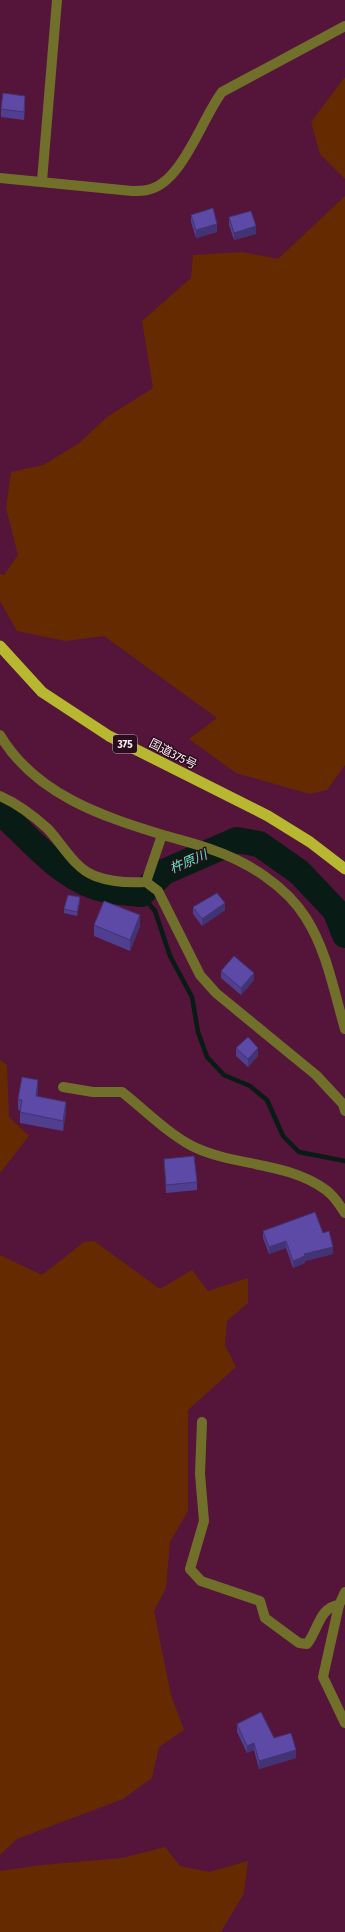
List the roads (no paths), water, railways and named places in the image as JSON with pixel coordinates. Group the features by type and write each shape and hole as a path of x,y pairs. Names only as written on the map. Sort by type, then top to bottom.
{"highway":[{"name":"国道375号","path":"0,646 42,692 109,736 268,816 310,842 345,869"}],"street":[{"path":"42,181 57,0"},
{"path":"0,178 132,191 148,190 175,172 213,104 222,92 345,26"},
{"path":"0,735 8,749 32,774 54,791 77,804 162,835 214,850 242,862 273,882 292,900 306,918 320,946 345,1029"},
{"path":"0,796 43,825 80,866 94,876 130,883 146,882 158,891 200,975 216,993 316,1075 343,1104 345,1111"},
{"path":"146,882 162,835"},
{"path":"63,1087 93,1092 122,1092 166,1129 192,1146 214,1155 305,1178 326,1190 337,1201 345,1213"},
{"path":"202,1422 200,1474 204,1521 190,1569 201,1581 260,1601 265,1618 299,1643 306,1644 312,1638 320,1617 332,1606 339,1605"},
{"path":"345,1592 339,1605 323,1677 345,1723"}],"waterway":[{"name":"杵原川","path":"0,812 36,847 62,869 91,885 120,892 141,894 164,872 237,840 259,844 299,872 335,910 345,935"},
{"path":"141,894 155,911 170,956 192,997 198,1032 207,1057 224,1075 250,1086 267,1100 283,1136 299,1152 345,1161"}]}
